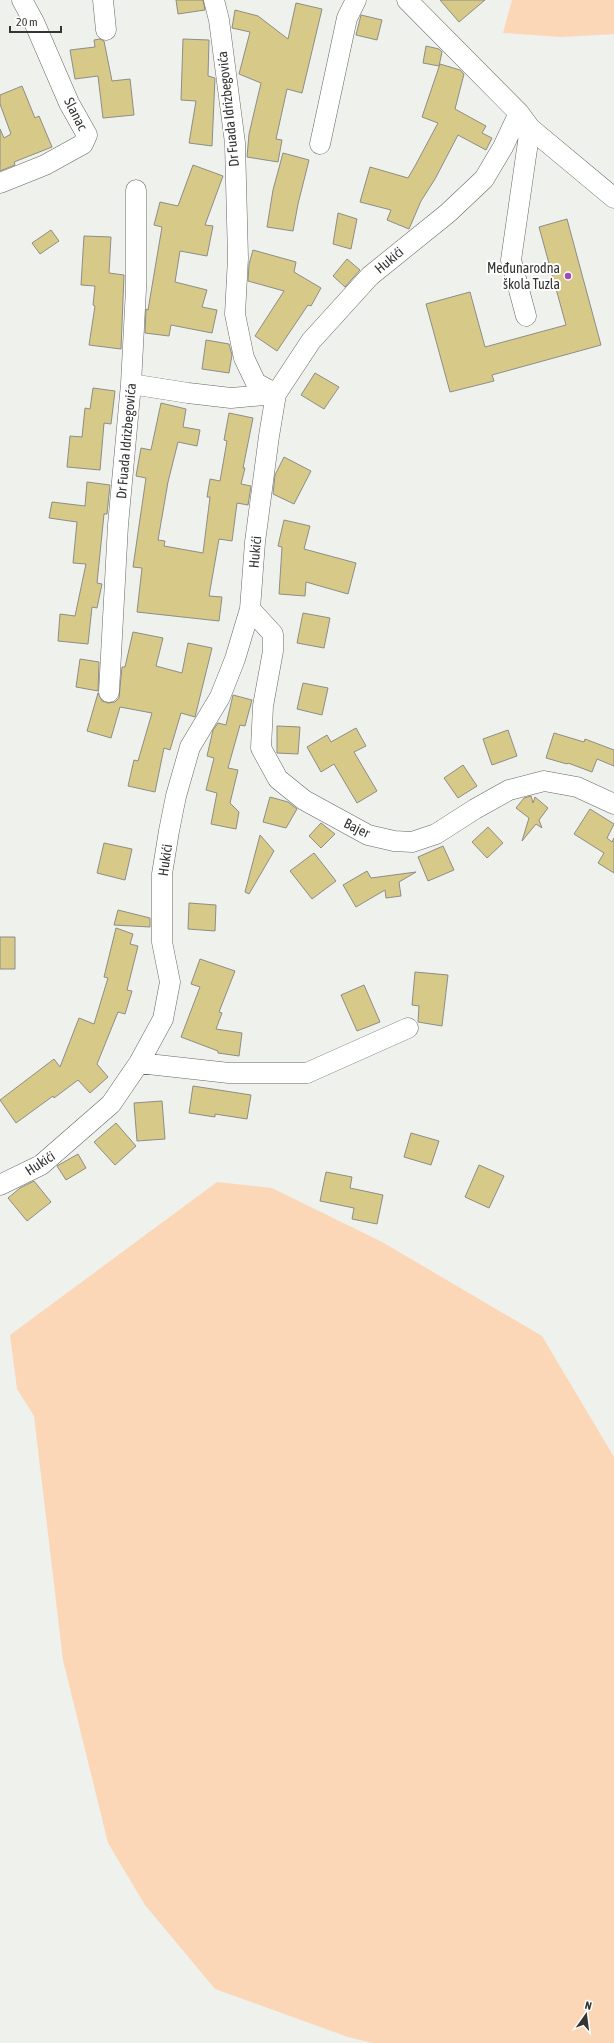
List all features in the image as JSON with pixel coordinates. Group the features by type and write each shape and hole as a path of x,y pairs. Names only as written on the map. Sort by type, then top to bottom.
{"street":[{"name":"Slanac","path":"0,183 45,165 83,144 87,135 56,74 34,22 22,0"},
{"path":"103,0 106,30"},
{"name":"Dr Fuada Idrizbegovića","path":"214,0 219,20 235,143 238,258 235,314 244,358 256,383 276,394"},
{"path":"320,144 347,18 356,0"},
{"path":"407,0 525,120 614,198"},
{"path":"525,120 510,260 526,316"},
{"name":"Hukići","path":"0,1185 41,1165 73,1139 111,1104 139,1063 163,1019 170,982 162,942 162,874 176,796 190,747 220,697 235,659 250,609 255,542 276,394 311,341 370,276 448,213 484,179 503,147 525,120"},
{"name":"Dr Fuada Idrizbegovića","path":"109,692 118,525 131,384 136,289 136,190"},
{"path":"131,384 188,394 231,398 276,394"},
{"name":"Bajer","path":"250,609 273,634 274,651 263,706 261,748 278,779 304,800 368,836 394,841 412,842 436,834 475,809 509,790 544,781 577,787 614,804"},
{"path":"139,1063 229,1073 307,1073 408,1028"}],"shaded area":[{"path":"512,0 614,0 614,34 561,37 503,33"},
{"path":"217,1182 272,1188 382,1242 542,1336 614,1457 614,2043 372,2043 348,2037 215,1989 145,1905 108,1843 63,1660 34,1416 17,1389 10,1335"}],"building":[{"path":"176,0 203,0 205,10 178,14"},
{"path":"440,0 485,0 459,22"},
{"path":"296,3 322,9 302,93 287,89 276,139 282,140 278,162 247,157 249,134 261,83 239,74 250,32 232,28 235,10 258,16 288,39"},
{"path":"361,15 382,20 377,40 356,35"},
{"path":"100,39 104,41 112,81 130,79 134,115 103,118 98,76 75,79 70,50 95,47 94,40"},
{"path":"183,39 209,40 208,76 215,78 212,146 189,143 196,101 181,100"},
{"path":"426,46 439,49 442,52 439,66 423,63"},
{"path":"440,64 460,70 464,74 455,109 486,126 482,133 492,138 486,150 458,135 435,179 421,201 409,229 387,220 391,210 360,202 370,167 408,178 415,166 438,123 422,117"},
{"path":"22,86 35,118 39,116 52,147 14,162 15,165 0,171 0,129 4,138 11,134 0,104 0,95"},
{"path":"283,153 309,160 293,231 267,227 273,190"},
{"path":"193,165 223,176 205,225 213,226 207,256 180,251 175,282 207,290 202,307 217,310 212,333 171,325 169,336 145,333 146,309 148,310 162,227 154,225 160,202 178,206"},
{"path":"338,213 357,219 351,249 333,244"},
{"path":"567,219 601,345 492,375 494,381 450,392 426,304 470,292 485,347 566,325 539,227"},
{"path":"51,230 59,241 40,254 32,243"},
{"path":"84,236 111,237 109,273 124,275 121,349 89,345 95,306 93,305 95,286 81,285"},
{"path":"253,250 296,262 294,272 321,288 311,306 308,305 277,351 255,336 284,291 248,281 249,264"},
{"path":"347,259 360,270 345,287 333,276"},
{"path":"206,340 229,344 232,355 229,373 202,369"},
{"path":"315,373 339,387 324,409 301,395"},
{"path":"93,388 115,391 111,424 104,423 100,470 67,467 70,436 82,437 85,408 90,409"},
{"path":"161,403 186,409 183,427 200,430 197,446 178,442 168,482 158,540 165,541 164,546 203,553 210,497 207,497 210,479 220,481 227,441 224,440 229,413 253,418 241,484 251,486 248,505 237,503 232,541 219,539 209,596 222,597 219,621 137,612 142,568 133,567 146,478 136,476 141,448 151,450"},
{"path":"284,457 311,471 294,504 273,494 275,475"},
{"path":"87,482 110,485 107,514 104,514 97,583 102,584 97,608 92,607 88,644 58,641 60,614 75,616 86,564 73,563 77,522 49,518 52,502 85,506"},
{"path":"284,520 310,526 304,549 356,563 348,594 306,582 305,596 279,594 282,547 278,546"},
{"path":"303,613 330,618 324,648 297,643"},
{"path":"133,632 163,638 156,666 182,673 188,643 212,648 195,717 181,713 170,750 164,748 155,792 128,786 134,760 138,761 152,713 120,707 111,738 87,731 98,693 102,701 108,703 115,702 119,698 122,667 125,667"},
{"path":"80,659 99,662 98,691 76,687"},
{"path":"303,683 328,688 322,715 297,709"},
{"path":"233,695 252,700 245,726 240,725 228,768 238,770 230,803 239,812 236,829 211,824 217,793 206,790 214,758 207,756 213,730 218,723 226,725"},
{"path":"277,726 300,727 298,754 277,753"},
{"path":"356,728 366,746 354,752 377,791 357,803 334,764 321,772 307,747 327,735 331,742"},
{"path":"508,730 517,756 492,765 483,739"},
{"path":"554,733 584,742 585,739 614,750 614,766 597,759 592,772 568,763 546,758"},
{"path":"463,765 477,786 458,798 444,778"},
{"path":"531,796 533,803 535,797 548,808 539,820 542,828 536,824 522,841 529,818 516,808 524,798"},
{"path":"270,797 288,802 297,809 286,828 263,822"},
{"path":"590,809 614,824 607,838 612,842 614,838 614,873 598,863 604,853 574,834"},
{"path":"321,823 335,834 321,848 309,836"},
{"path":"488,827 503,843 487,858 472,842"},
{"path":"260,835 274,851 249,894 245,892"},
{"path":"104,843 132,849 125,880 97,873"},
{"path":"443,846 454,870 428,881 418,857"},
{"path":"314,853 336,881 312,899 290,871"},
{"path":"367,871 371,878 416,872 399,882 401,896 386,898 385,890 356,907 343,885"},
{"path":"189,903 216,905 215,931 188,929"},
{"path":"118,910 150,918 150,927 114,925"},
{"path":"116,928 133,934 130,944 138,946 127,990 132,991 125,1014 118,1012 97,1064 108,1077 90,1093 78,1080 16,1123 0,1100 54,1059 60,1067 79,1018 94,1024 108,978 104,977"},
{"path":"0,937 15,937 15,969 0,969"},
{"path":"200,959 235,971 219,1012 222,1013 216,1029 242,1033 239,1056 218,1053 218,1051 181,1037 200,987 191,984"},
{"path":"415,972 448,975 442,1026 418,1022 419,1006 412,1005"},
{"path":"364,985 380,1022 357,1031 341,995"},
{"path":"193,1086 251,1095 247,1119 215,1114 215,1117 189,1113"},
{"path":"162,1101 165,1139 137,1141 134,1103"},
{"path":"116,1123 136,1146 115,1165 94,1142"},
{"path":"411,1133 439,1141 431,1165 404,1157"},
{"path":"78,1154 86,1168 66,1180 57,1166"},
{"path":"479,1165 504,1176 489,1208 465,1197"},
{"path":"326,1172 352,1177 350,1188 383,1195 377,1224 352,1219 354,1208 320,1201"},
{"path":"34,1181 51,1202 27,1221 8,1198 20,1188"}],"place":[{"name":"Međunarodna škola Tuzla","path":"568,276"}]}
